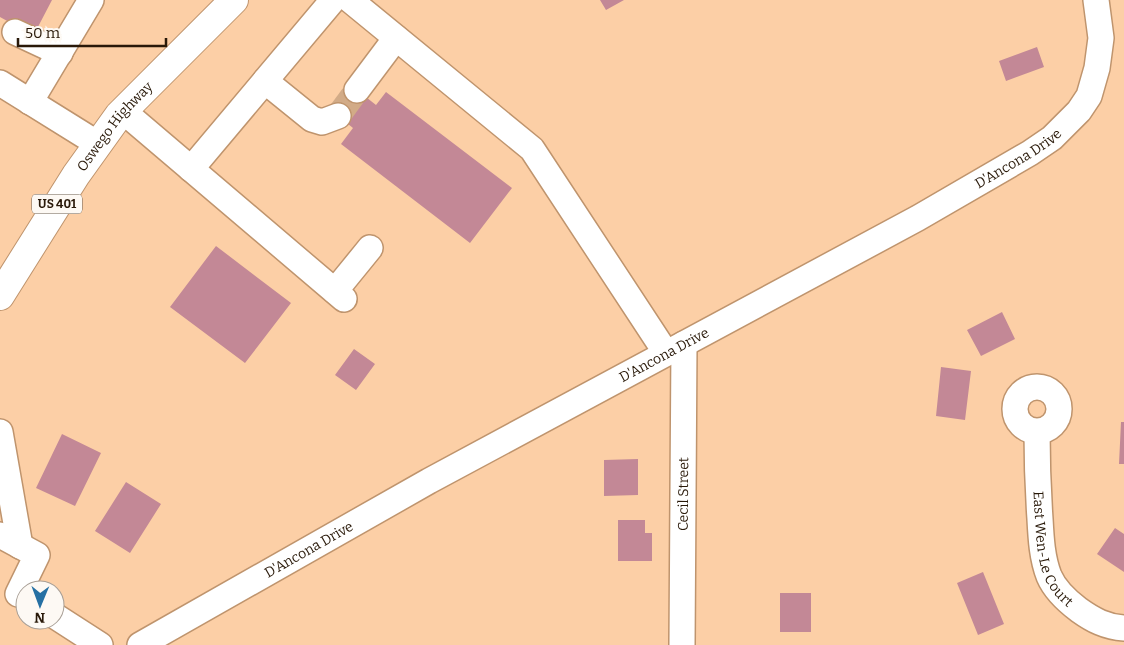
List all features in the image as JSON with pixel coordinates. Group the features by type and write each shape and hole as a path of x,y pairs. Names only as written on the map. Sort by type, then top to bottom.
{"main road":[{"name":"Oswego Highway","path":"0,296 71,183 123,111 234,0"}],"street":[{"path":"30,102 91,0"},
{"path":"191,169 333,0"},
{"path":"350,0 532,149 675,348"},
{"name":"D'Ancona Drive","path":"140,645 429,481 918,218 1030,153 1052,138 1079,110 1089,96 1094,82 1101,38 1096,0"},
{"path":"16,32 60,53"},
{"path":"358,90 396,38"},
{"path":"265,81 312,119 322,122 338,116"},
{"path":"0,84 98,144"},
{"path":"123,111 340,295 370,248"},
{"name":"Cecil Street","path":"675,348 682,645"},
{"path":"0,432 10,540 36,555 14,592"},
{"name":"East Wen-Le Court","path":"1036,432 1041,541 1044,560 1050,577 1058,591 1092,620 1105,625 1124,628"},
{"path":"65,622 100,645"}],"building":[{"path":"0,0 52,0 28,46 9,22 0,17"},
{"path":"600,0 624,0 606,10"},
{"path":"1037,47 1044,67 1006,81 999,61"},
{"path":"352,86 376,105 386,92 512,188 470,243 341,144 353,128 332,111"},
{"path":"216,246 291,303 245,363 170,307"},
{"path":"1002,312 1015,339 981,356 967,330"},
{"path":"354,349 375,364 356,390 335,375"},
{"path":"941,367 971,371 965,420 936,416"},
{"path":"1121,422 1124,422 1124,464 1119,464"},
{"path":"62,434 101,453 75,506 36,488"},
{"path":"638,459 638,495 604,496 604,460"},
{"path":"126,482 161,504 130,553 95,531"},
{"path":"618,520 645,520 645,533 652,533 652,561 618,561"},
{"path":"1115,528 1124,534 1124,572 1097,554"},
{"path":"983,572 1004,624 978,635 957,583"},
{"path":"780,593 811,593 811,632 780,632"}],"tunnel":[{"path":"338,116 357,90"}]}
